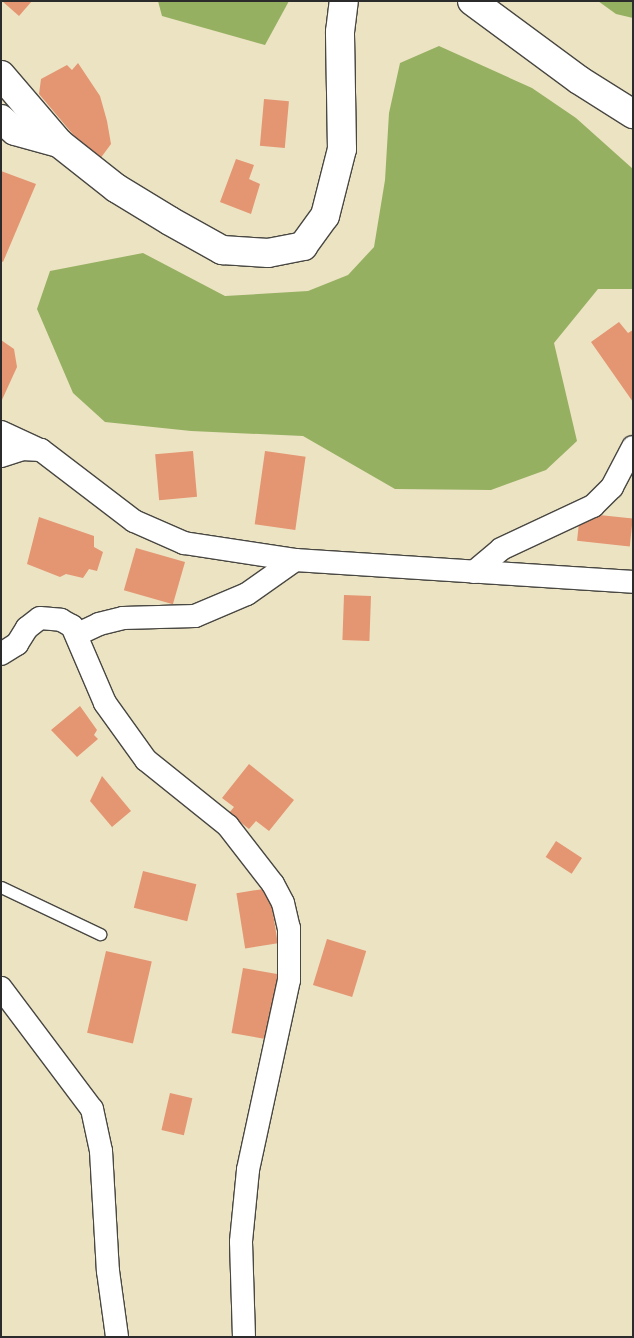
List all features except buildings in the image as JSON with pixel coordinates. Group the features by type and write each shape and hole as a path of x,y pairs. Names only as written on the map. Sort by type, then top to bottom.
{"main road":[{"path":"1,75 59,144 116,188 222,250 268,253 303,246 326,216 342,150 340,32 344,1"},
{"path":"472,1 579,80 633,114"},
{"path":"1,119 15,131 59,144"}],"street":[{"path":"1,432 41,450 134,521 162,536 192,544 295,560 633,582"},
{"path":"474,572 509,545 593,506 612,487 633,447"},
{"path":"1,456 22,449 41,450"},
{"path":"78,634 99,624 123,618 195,616 246,594 295,560"},
{"path":"1,654 17,644 27,628 40,618 61,620 78,634 105,703 123,730 146,760 228,826 273,884 289,928 289,980 248,1170 241,1242 244,1337"},
{"path":"4,995 92,1109 101,1151 108,1271 117,1337"}],"lane":[{"path":"1,887 100,934"}],"green space":[{"path":"158,1 289,1 265,45 162,16"},
{"path":"598,1 633,1 633,18 616,14"},
{"path":"439,46 532,88 576,118 633,169 633,289 598,289 554,343 577,441 546,470 491,490 395,489 303,436 191,431 105,422 73,393 37,309 50,271 143,253 225,296 308,291 348,275 374,247 385,180 389,113 400,63"}]}
